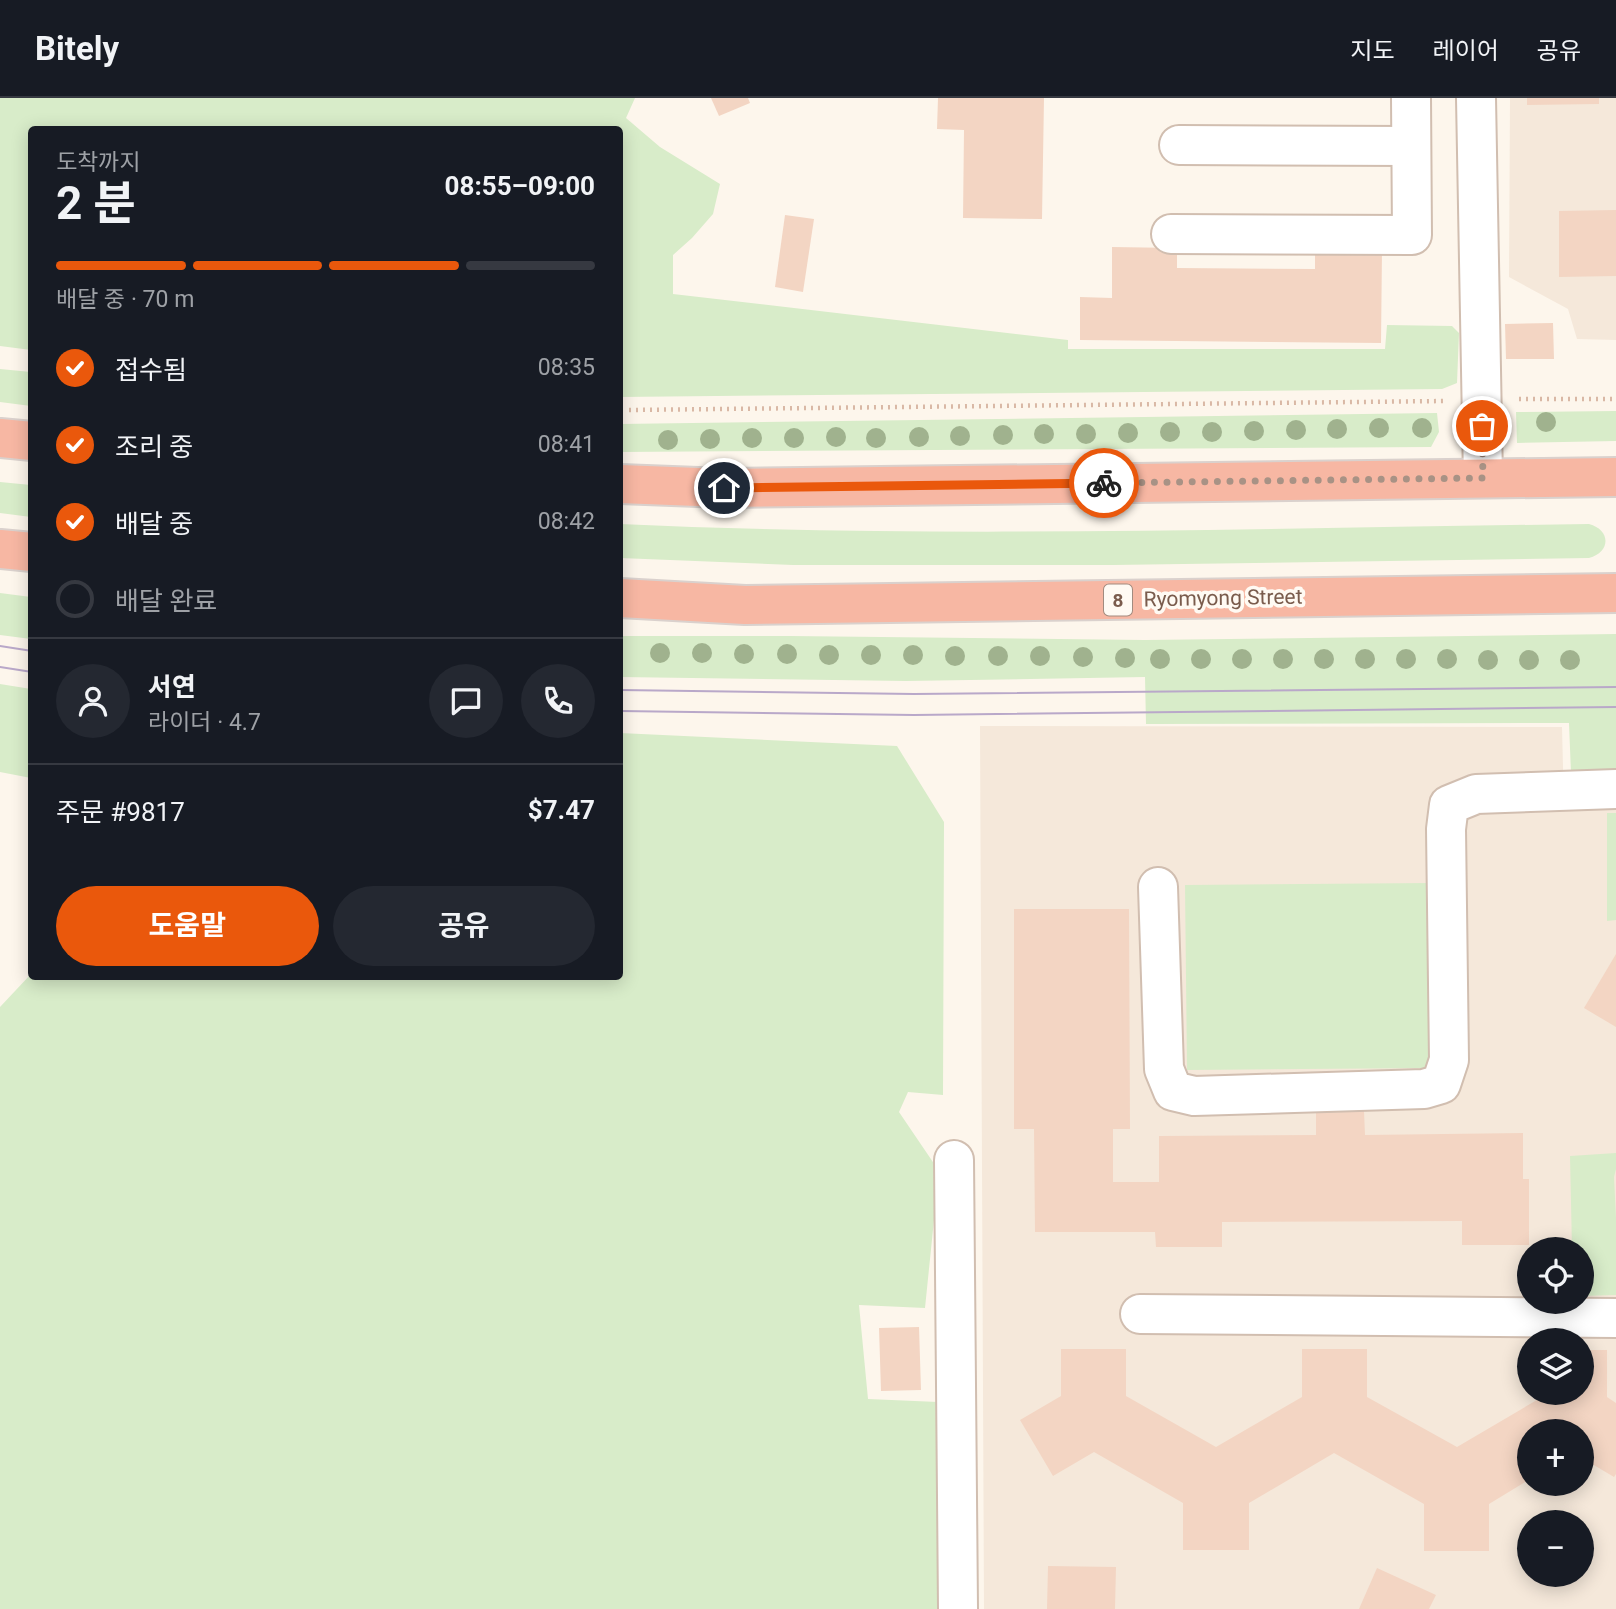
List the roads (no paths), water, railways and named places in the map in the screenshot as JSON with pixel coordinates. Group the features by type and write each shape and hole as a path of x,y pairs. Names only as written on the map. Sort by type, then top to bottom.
{"highway":[{"path":"0,438 28,441"},
{"path":"623,484 724,488 1616,477"},
{"path":"0,549 28,552"},
{"name":"Ryomyong Street","path":"623,598 745,605 1616,593"}],"street":[{"path":"1171,234 1412,235 1411,98"},
{"path":"1476,98 1483,478"},
{"path":"1179,145 1411,146"},
{"path":"1158,887 1164,1069 1173,1091 1194,1096 1424,1089 1441,1084 1449,1060 1448,805 1476,794 1616,789"},
{"path":"954,1160 958,1609"},
{"path":"1140,1314 1616,1318"}],"tram line":[{"path":"0,646 28,650"},
{"path":"0,667 28,671"},
{"path":"623,690 914,694 1616,687"},
{"path":"623,711 914,715 1616,707"}]}
